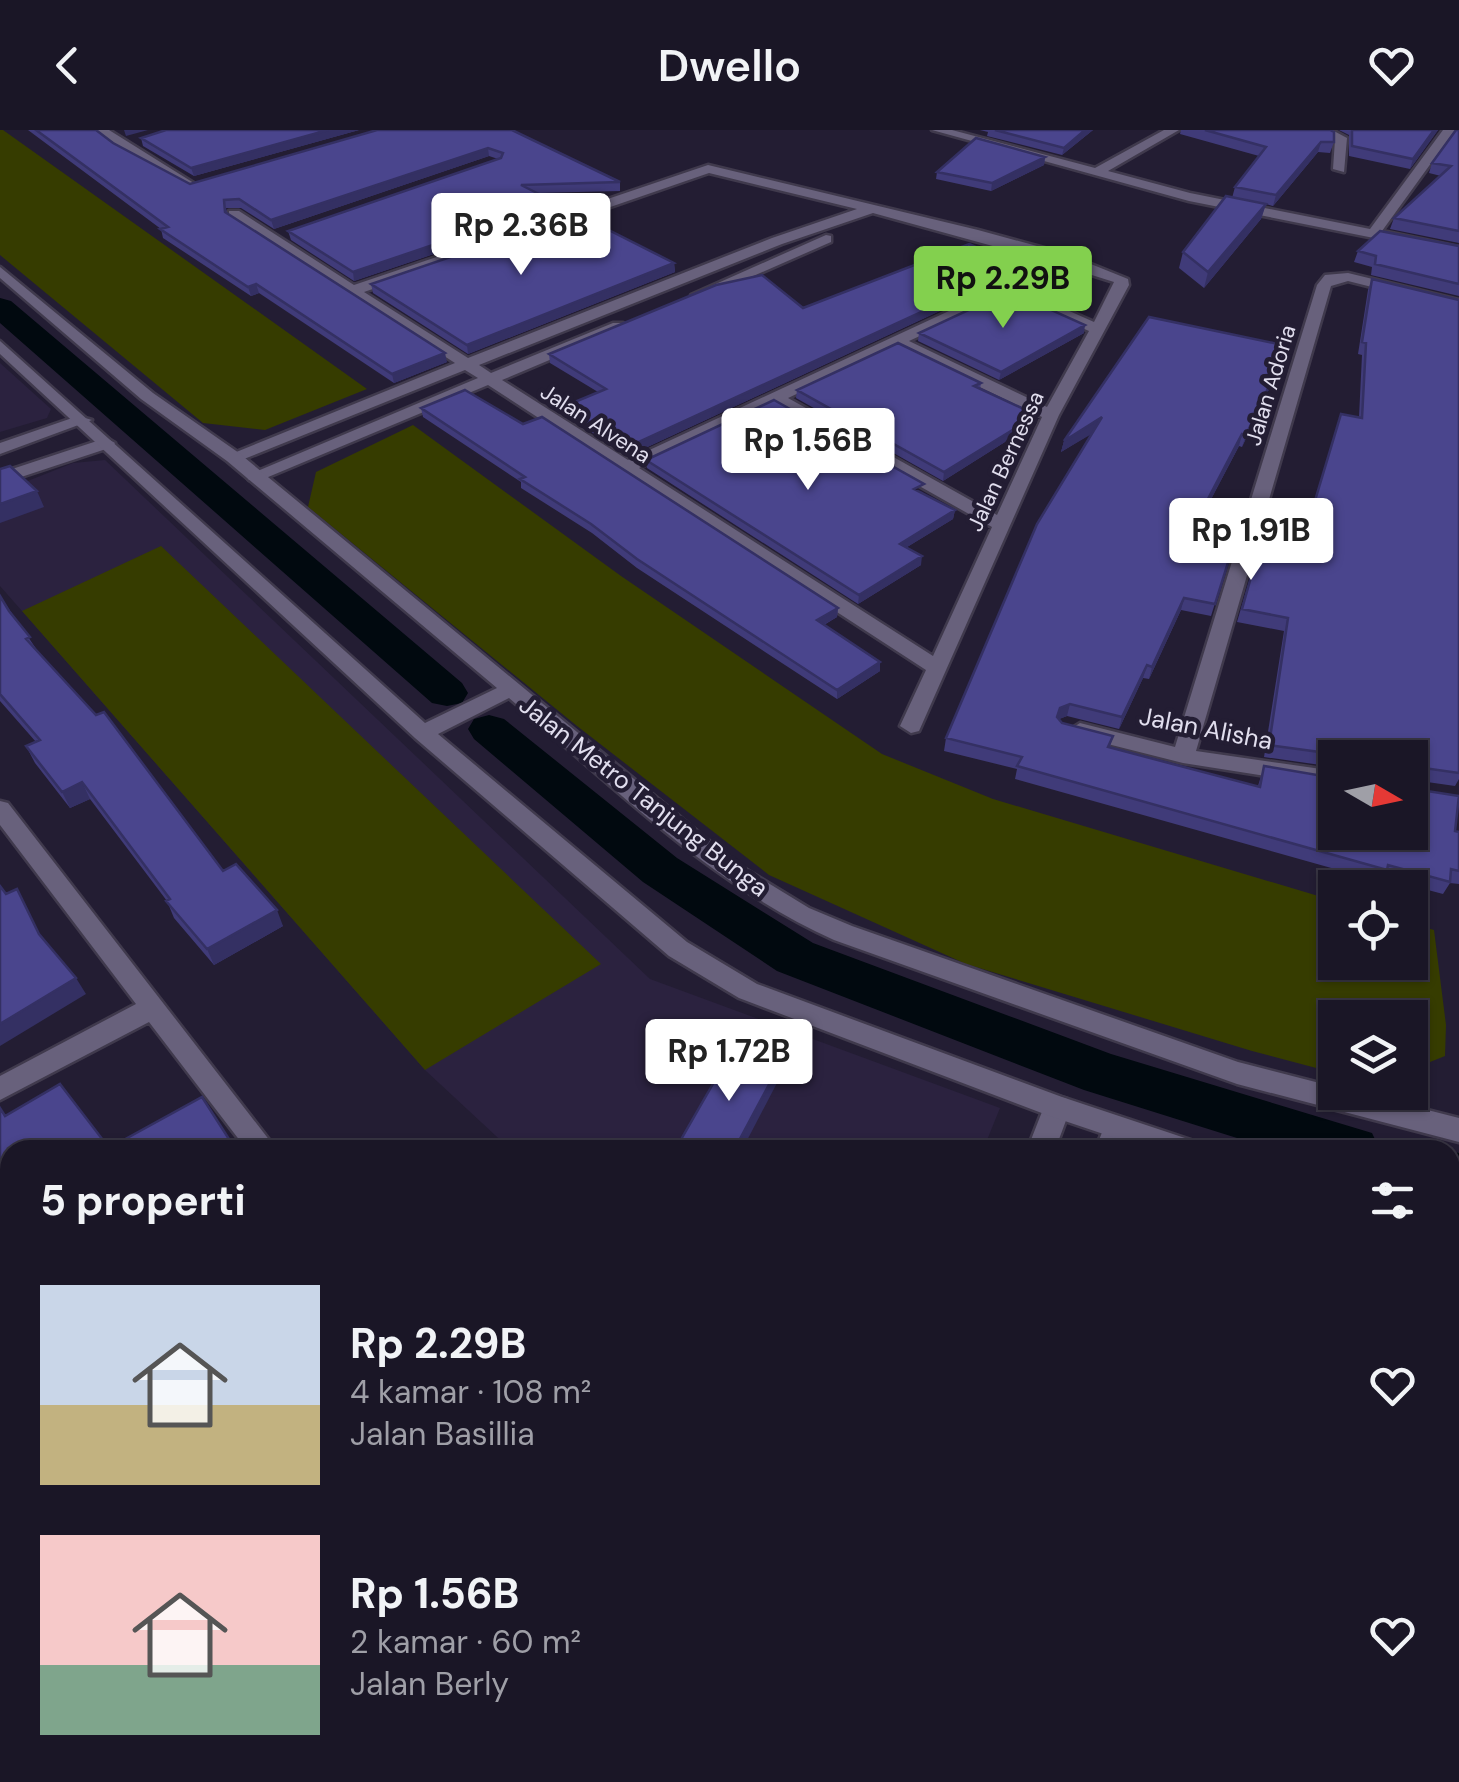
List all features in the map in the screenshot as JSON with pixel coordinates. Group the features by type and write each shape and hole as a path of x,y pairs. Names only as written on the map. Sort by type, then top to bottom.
{"street":[{"path":"100,130 191,184"},
{"path":"938,130 1188,196 1459,251"},
{"path":"977,141 995,130"},
{"path":"1096,173 1173,130"},
{"path":"1321,130 1342,138 1339,168"},
{"path":"1374,234 1449,130"},
{"path":"122,145 140,140"},
{"path":"352,290 708,169 1061,258"},
{"path":"233,456 776,241 870,210"},
{"path":"688,299 832,237 861,221 870,210"},
{"name":"Jalan Alvena","path":"234,214 936,668"},
{"path":"271,238 290,232"},
{"path":"625,468 1038,275 1061,258"},
{"name":"Jalan Bernessa","path":"911,726 1050,416 1123,281 1061,258"},
{"name":"Jalan Metro Tanjung Bunga","path":"0,271 148,396 233,456 729,870 800,914 842,933 1238,1074 1459,1130"},
{"path":"688,277 707,292"},
{"name":"Jalan Adoria","path":"1183,756 1324,285 1330,278 1348,277 1459,305"},
{"path":"1008,289 1096,328"},
{"path":"255,476 633,320"},
{"path":"898,342 1050,416"},
{"path":"0,346 423,732 678,949 748,990 1058,1107 1113,1139"},
{"path":"778,399 1000,524"},
{"path":"0,449 84,420"},
{"path":"0,480 106,443"},
{"path":"423,732 509,690"},
{"name":"Jalan Alisha","path":"1068,727 1183,756 1318,776"},
{"path":"0,809 255,1140"},
{"path":"0,1089 154,1006"},
{"path":"1045,1140 1058,1107"}],"shaded area":[{"path":"0,363 51,409 47,418 0,432"},
{"path":"105,460 650,979 1000,1108 987,1140 500,1140 425,1070 0,586 0,492 73,463"}],"green space":[{"path":"0,130 367,389 265,430 203,423 0,255"},
{"path":"413,425 621,576 882,754 993,799 1318,896 1318,980 1428,980 1428,928 1434,930 1446,1025 1445,1056 1428,1063 1428,1000 1318,1000 1318,1068 966,964 769,875 577,726 308,507 316,472"},
{"path":"161,546 601,964 425,1070 22,611"}],"building":[{"path":"36,130 96,130 190,184 377,130 512,130 620,182 521,185 557,203 353,272 288,231 501,158 503,153 488,148 271,220 239,199 224,200 225,212 445,353 392,374 256,284 248,287 160,229 168,227"},
{"path":"166,130 328,130 191,168 141,138"},
{"path":"995,130 1085,130 1064,148"},
{"path":"1205,130 1330,130 1334,132 1334,142 1321,142 1276,195 1235,187 1266,147"},
{"path":"1352,130 1434,130 1413,159 1352,146"},
{"path":"1456,130 1459,231 1394,218 1451,166 1432,163"},
{"path":"976,138 1045,157 992,183 937,172"},
{"path":"1226,196 1266,204 1208,272 1183,252"},
{"path":"577,214 674,263 467,345 371,284"},
{"path":"1380,231 1459,246 1459,284 1375,264 1376,256 1358,251"},
{"path":"969,244 1019,267 628,447 565,406 606,389 549,354 716,285 762,275 803,308"},
{"path":"1372,279 1459,300 1459,773 1428,769 1428,740 1318,740 1318,752 1269,745 1288,618 1242,609 1265,528 1305,534 1341,414 1362,418 1366,343 1362,342"},
{"path":"1009,291 1085,325 1001,372 919,333"},
{"path":"1149,317 1288,346 1246,435 1242,434 1198,518 1240,524 1215,604 1184,598 1152,667 1147,665 1122,717 1070,704 1060,708 1057,717 1062,723 1113,736 1108,747 1260,787 1264,766 1318,775 1318,850 1428,850 1428,791 1459,796 1455,831 1459,832 1459,871 1451,869 1450,882 1428,876 1428,870 1388,865 1387,870 1017,766 1022,757 946,738 1037,524 1102,417 1064,441"},
{"path":"898,343 981,383 974,386 1037,415 944,472 797,390"},
{"path":"465,390 523,424 542,417 838,608 817,620 880,662 837,690 637,559 520,479 525,477 421,408"},
{"path":"774,400 924,484 914,489 955,510 900,544 922,556 859,595 646,460"},
{"path":"10,466 37,491 0,504 0,469"},
{"path":"0,596 30,637 26,639 96,715 104,712 223,871 236,864 277,910 207,949 166,901 170,899 82,782 62,792 26,746 40,740 0,694"},
{"path":"0,886 6,894 17,889 39,934 76,978 0,1024"},
{"path":"733,1049 779,1066 739,1140 681,1140"},
{"path":"60,1084 103,1140 0,1140 0,1108 5,1116"},
{"path":"202,1097 230,1140 124,1140"}],"waterway":[{"path":"0,307 447,693"},
{"path":"489,729 660,870 795,957 1103,1074 1319,1140"}]}
